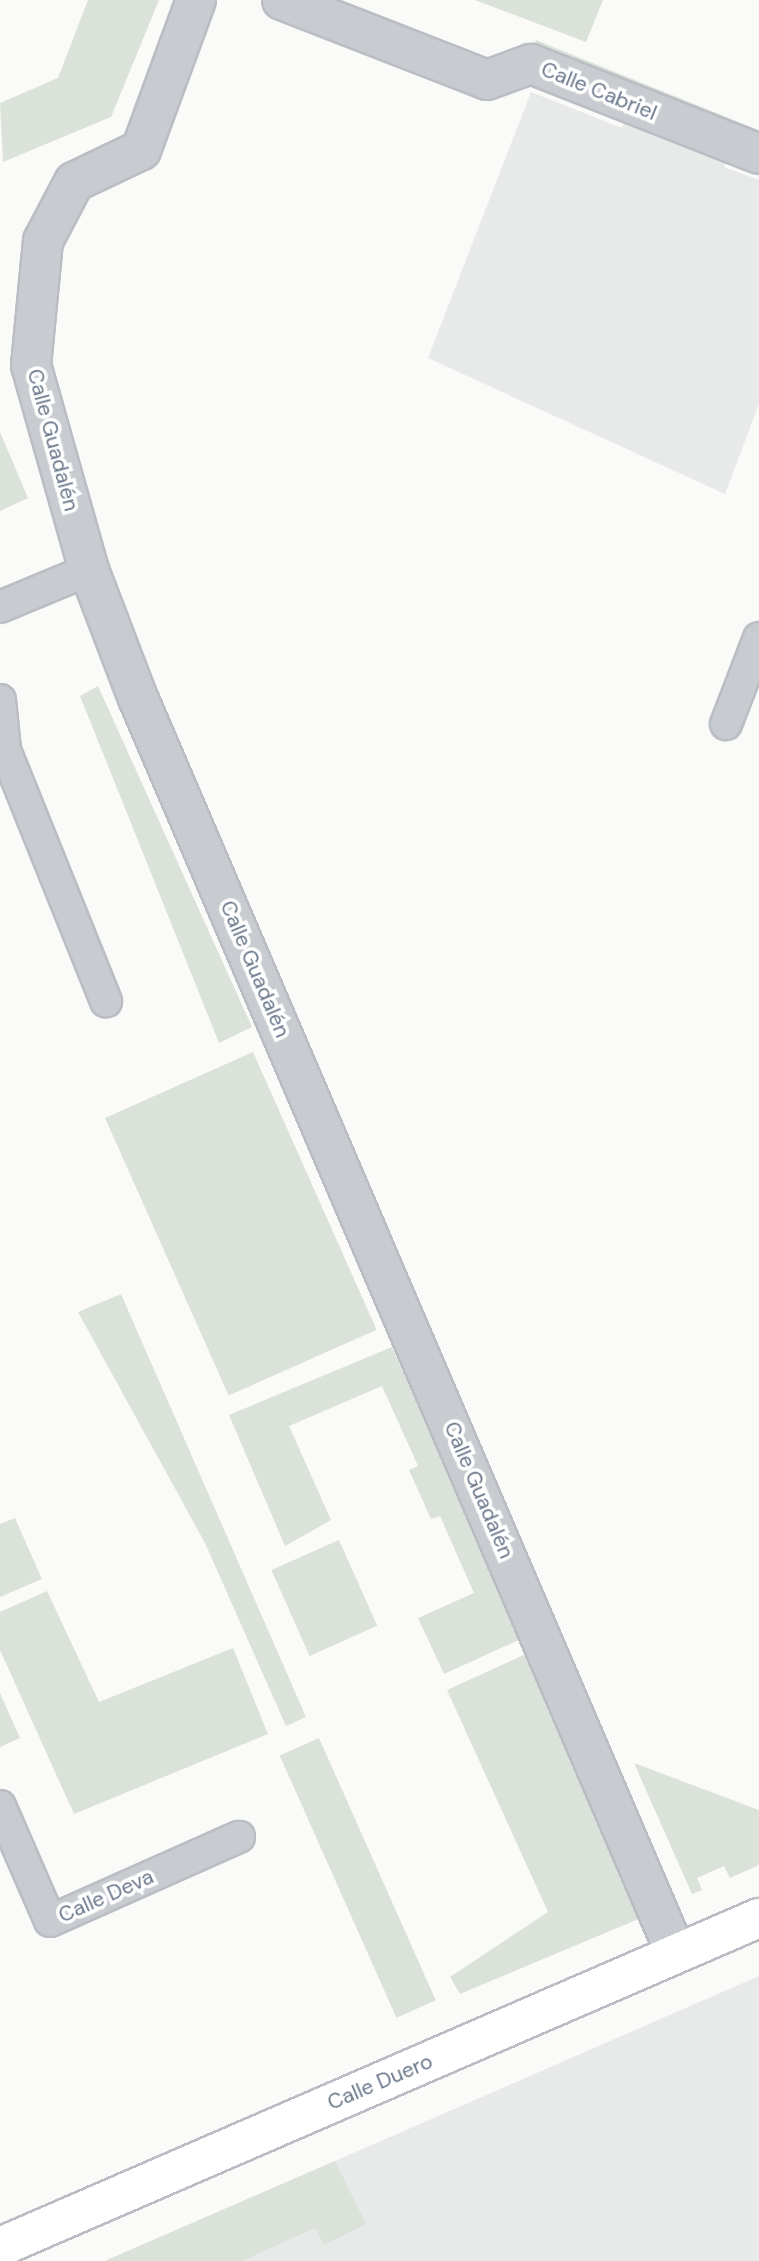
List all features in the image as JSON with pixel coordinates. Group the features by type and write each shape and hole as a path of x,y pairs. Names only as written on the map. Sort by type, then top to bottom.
{"street":[{"name":"Calle Guadalén","path":"196,0 141,150 74,182 43,241 31,365 89,570 676,1954"},
{"name":"Calle Cabriel","path":"282,0 486,80 531,64 759,154"},
{"name":"Calle Duero","path":"0,2247 759,1918"}],"lane":[{"path":"0,607 89,570"},
{"path":"726,724 759,638"},
{"path":"0,700 5,750 106,1001"},
{"name":"Calle Deva","path":"0,1806 50,1921 239,1837"}],"shaded area":[{"path":"88,0 159,0 111,117 3,162 0,103 58,78"},
{"path":"475,0 603,0 586,42"},
{"path":"536,40 759,130 756,135 534,46"},
{"path":"531,92 622,128 626,118 727,158 724,167 759,180 759,404 725,494 428,358"},
{"path":"0,432 28,498 0,511"},
{"path":"98,686 252,1027 219,1043 80,696"},
{"path":"253,1052 377,1330 229,1396 105,1118"},
{"path":"121,1294 306,1717 286,1726 205,1543 78,1312"},
{"path":"392,1347 521,1639 444,1674 418,1618 474,1593 440,1516 431,1519 409,1470 418,1466 382,1386 289,1426 331,1520 285,1546 229,1415"},
{"path":"15,1518 42,1579 0,1597 0,1524"},
{"path":"339,1540 377,1626 310,1656 271,1570"},
{"path":"47,1591 99,1702 233,1648 268,1734 74,1814 0,1650 0,1612"},
{"path":"528,1653 641,1918 460,1994 450,1977 548,1912 447,1690"},
{"path":"0,1693 20,1738 0,1747"},
{"path":"319,1738 436,2000 396,2018 280,1755"},
{"path":"634,1763 759,1810 759,1865 730,1878 724,1866 697,1878 702,1890 692,1894"},
{"path":"759,1976 759,2261 105,2261 335,2161"},
{"path":"335,2161 366,2224 324,2245 315,2228 242,2261 105,2261"}]}
